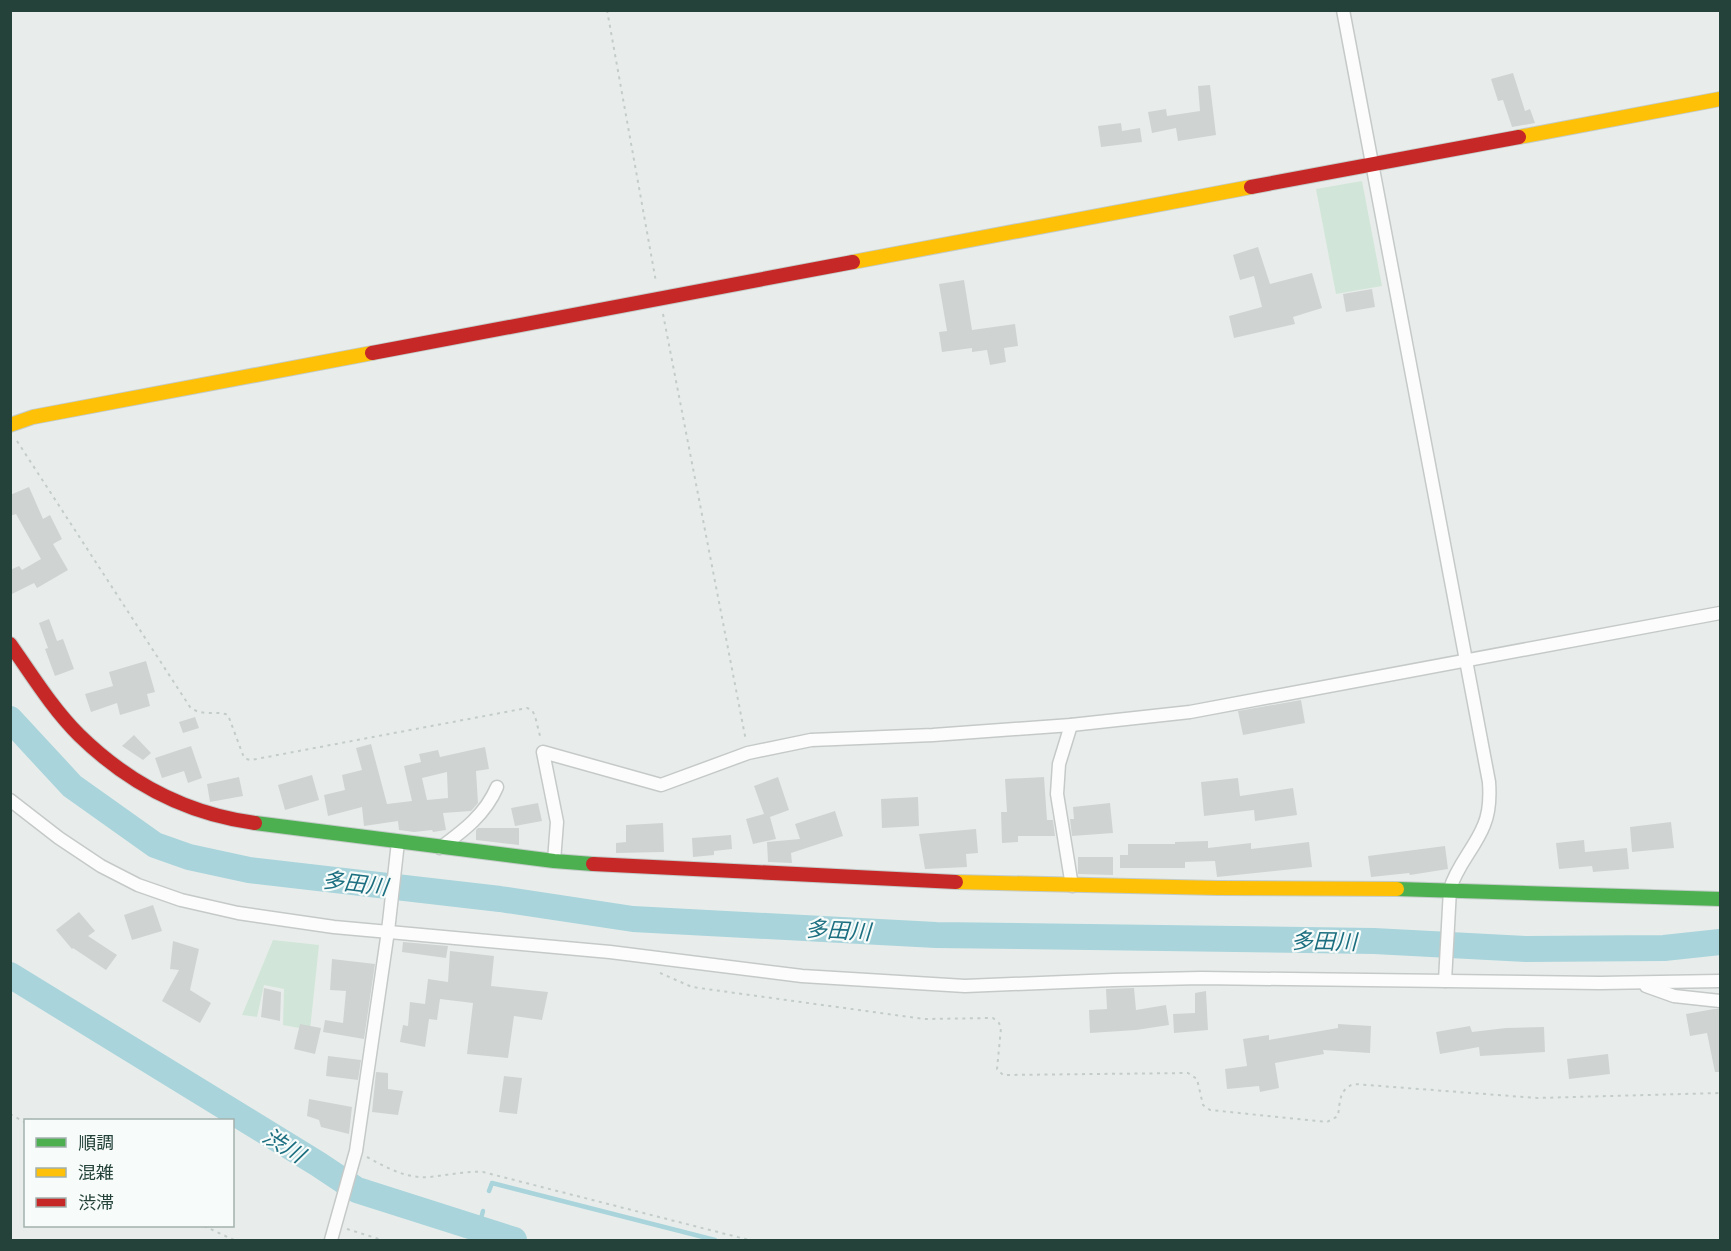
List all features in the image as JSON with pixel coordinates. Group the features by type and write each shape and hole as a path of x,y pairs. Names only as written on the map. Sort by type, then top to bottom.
{"street":[{"path":"1342,10 1489,782 1490,801 1484,825 1453,878 1449,894 1445,977"},
{"path":"10,425 33,417 1720,99"},
{"path":"554,861 557,822 543,752 661,784 748,753 811,740 933,735 1071,725 1190,712 1720,613"},
{"path":"10,644 51,703 79,735 146,786 178,804 231,820 397,848 440,848 554,861 694,870 1072,886 1720,898"},
{"path":"1071,725 1059,764 1057,794 1072,886"},
{"path":"440,848 471,825 494,795 497,787"},
{"path":"10,800 59,838 101,866 138,885 181,900 238,913 334,927 388,927 802,976 965,986 1201,978 1445,977 1636,982 1720,981"},
{"path":"331,1240 356,1154 397,848"},
{"path":"1636,982 1674,996 1720,1001"}],"path":[{"path":"607,10 660,300 748,753"},
{"path":"17,441 190,708 200,712 228,715 246,759 251,760 527,708 532,710 535,716 543,752"},
{"path":"651,969 692,987 924,1019 993,1018 1001,1028 997,1069 1003,1075 1188,1073 1197,1079 1203,1106 1210,1110 1327,1122 1338,1116 1342,1093 1346,1087 1354,1084 1537,1098 1720,1092"},
{"path":"10,1114 24,1122"},
{"path":"356,1154 394,1171 428,1177 470,1171 483,1172 749,1240"},
{"path":"337,1221 382,1240"},
{"path":"206,1227 234,1240"}],"green space":[{"path":"1362,181 1382,286 1336,294 1316,189"},
{"path":"273,940 319,945 310,1030 283,1025 284,989 264,985 257,1017 242,1015"}],"building":[{"path":"1513,73 1525,111 1530,109 1535,123 1512,127 1503,100 1498,101 1491,79"},
{"path":"1210,85 1216,135 1178,141 1176,128 1152,133 1148,112 1166,109 1167,116 1200,111 1198,86"},
{"path":"1121,123 1122,131 1140,128 1142,142 1101,147 1098,126"},
{"path":"1258,247 1270,284 1312,273 1322,308 1293,317 1295,324 1234,338 1229,316 1262,307 1254,276 1240,280 1233,255"},
{"path":"964,280 972,330 1015,324 1018,346 1004,348 1006,362 990,365 987,350 972,352 972,348 942,352 939,332 947,331 939,284"},
{"path":"1372,289 1375,307 1346,312 1343,294"},
{"path":"29,487 43,519 50,515 62,539 53,544 68,570 37,588 34,583 10,595 10,570 19,566 22,570 41,559 16,514 10,516 10,495"},
{"path":"49,619 57,641 63,639 74,669 55,676 39,623"},
{"path":"146,661 155,692 147,694 150,706 120,715 117,703 91,712 85,694 113,686 109,672"},
{"path":"1301,700 1305,723 1243,735 1238,711"},
{"path":"195,717 199,728 183,733 179,722"},
{"path":"134,735 151,753 143,760 122,746"},
{"path":"371,744 387,804 412,801 404,766 421,762 419,754 438,750 440,757 485,747 489,769 476,771 478,803 471,811 443,813 446,830 414,832 399,830 398,821 364,826 362,807 328,816 324,795 345,790 342,775 362,770 356,748","holes":["447,772 448,798 427,800 422,778"]},
{"path":"191,746 202,778 188,783 184,771 162,778 155,758"},
{"path":"312,775 319,800 285,810 278,785"},
{"path":"239,777 243,796 210,802 207,784"},
{"path":"778,777 789,810 770,817 776,839 753,844 746,819 764,814 754,786"},
{"path":"1044,777 1047,820 1053,820 1055,836 1018,836 1018,842 1002,843 1001,812 1007,812 1005,779"},
{"path":"1238,778 1240,796 1293,788 1297,815 1255,821 1254,810 1204,816 1201,782"},
{"path":"918,797 919,826 882,828 881,799"},
{"path":"538,803 542,821 515,826 511,808"},
{"path":"1110,803 1113,833 1072,836 1070,819 1074,819 1073,807"},
{"path":"835,811 843,836 791,853 792,863 768,862 767,842 800,839 795,824"},
{"path":"1671,822 1674,848 1632,852 1630,827"},
{"path":"663,823 664,852 616,853 616,843 626,842 626,825"},
{"path":"478,828 519,828 519,845 476,840"},
{"path":"976,829 978,853 966,854 967,867 925,869 919,834"},
{"path":"731,835 732,849 714,851 714,855 693,857 692,838"},
{"path":"1584,840 1585,852 1627,848 1629,869 1593,872 1592,866 1559,869 1556,843"},
{"path":"1208,841 1208,848 1251,843 1251,849 1309,842 1312,867 1217,877 1215,861 1185,862 1185,868 1120,868 1120,855 1128,855 1128,844"},
{"path":"1445,846 1448,869 1410,875 1409,873 1371,877 1368,856"},
{"path":"1078,857 1113,857 1113,875 1078,874"},
{"path":"153,905 162,931 132,940 124,915"},
{"path":"79,912 95,931 88,936 117,955 106,970 72,949 56,930"},
{"path":"173,941 199,949 190,990 211,1003 200,1023 162,1001 179,970 170,969"},
{"path":"403,942 448,946 446,958 402,952"},
{"path":"450,951 494,956 491,986 548,992 542,1020 514,1016 508,1058 467,1054 473,1003 440,999 437,1020 429,1019 425,1047 400,1042 403,1025 408,1026 410,1002 425,1004 428,979 448,982"},
{"path":"332,959 375,964 364,1039 323,1032 325,1020 343,1023 346,991 330,990"},
{"path":"264,988 281,992 280,1021 261,1017"},
{"path":"1134,988 1136,1010 1166,1005 1169,1025 1090,1033 1089,1010 1107,1009 1106,989"},
{"path":"1206,991 1208,1030 1174,1033 1173,1014 1195,1013 1195,993"},
{"path":"1720,1009 1720,1072 1715,1072 1707,1033 1690,1036 1686,1014"},
{"path":"300,1024 321,1028 315,1054 294,1049"},
{"path":"1338,1024 1371,1026 1370,1053 1323,1050 1324,1054 1275,1063 1279,1088 1260,1092 1259,1086 1227,1089 1225,1069 1247,1066 1243,1039 1269,1035 1269,1040 1338,1028"},
{"path":"1470,1026 1472,1032 1544,1027 1545,1052 1480,1056 1479,1047 1440,1054 1436,1032"},
{"path":"1608,1054 1610,1074 1569,1079 1567,1059"},
{"path":"328,1056 361,1060 358,1080 326,1076"},
{"path":"376,1072 388,1073 388,1089 403,1091 398,1115 372,1112"},
{"path":"504,1076 522,1078 517,1114 499,1112"},
{"path":"309,1099 352,1107 349,1134 321,1127 319,1120 307,1116"}],"waterway":[{"name":"多田川","path":"10,719 72,786 155,845 189,857 249,870 500,899 633,919 936,935 1374,941 1526,949 1664,948 1720,942"},
{"name":"渋川","path":"10,975 357,1190 514,1240"},
{"path":"489,1191 492,1183 715,1240"},
{"path":"478,1230 483,1211"}],"traffic: fast":[{"path":"255,823 593,864"},
{"path":"1397,889 1720,899"}],"traffic: slow":[{"path":"1519,137 1720,99"},
{"path":"853,262 1251,187"},
{"path":"10,425 33,417 372,353"},
{"path":"956,882 1218,888 1397,889"}],"traffic: jam":[{"path":"1251,187 1519,137"},
{"path":"372,353 853,262"},
{"path":"10,644 69,725 118,768 138,782 182,804 230,819 255,823"},
{"path":"593,864 956,882"}]}
